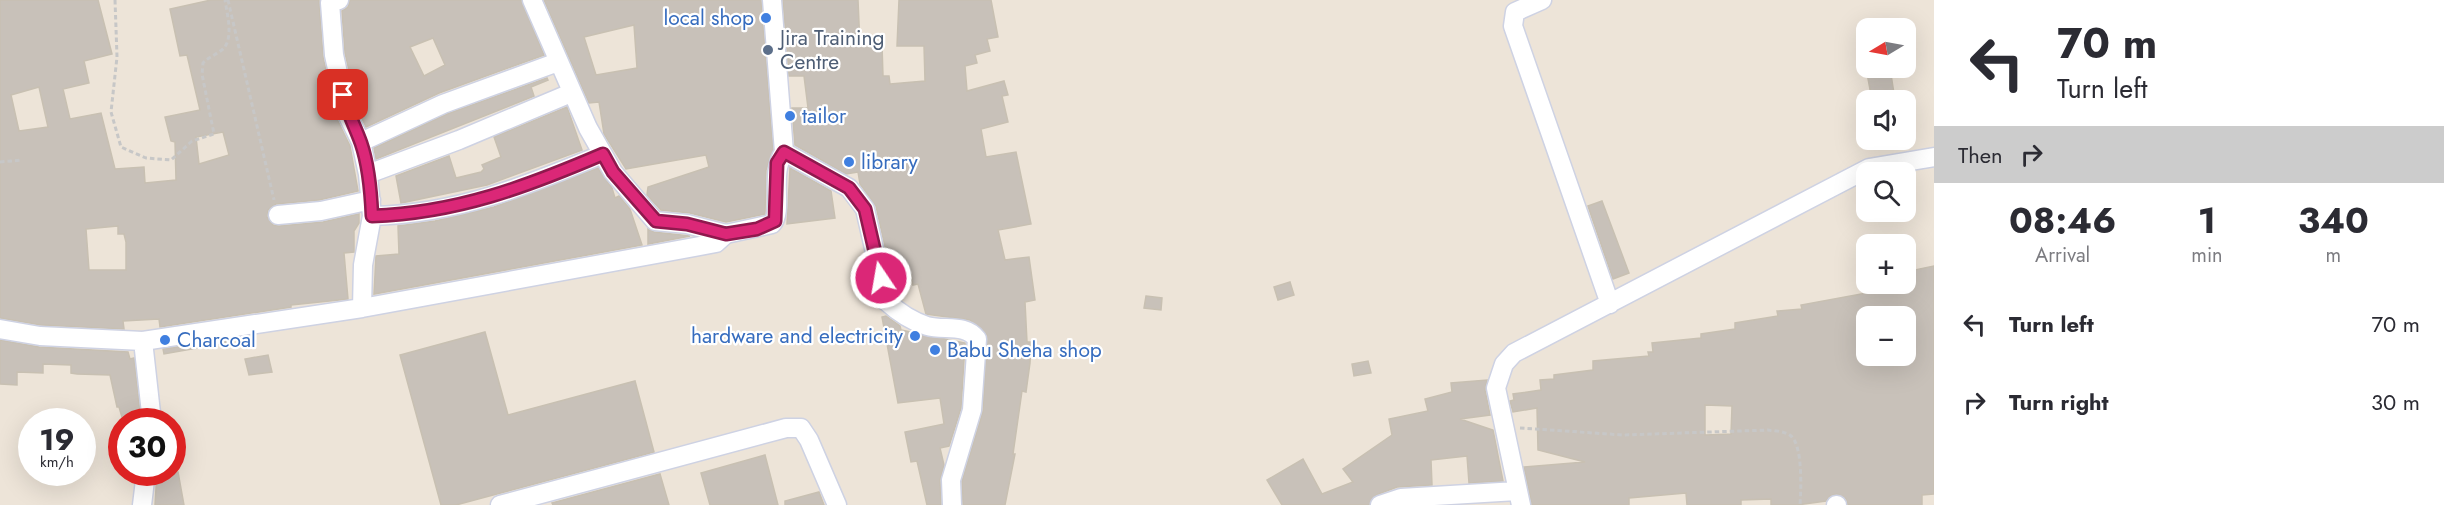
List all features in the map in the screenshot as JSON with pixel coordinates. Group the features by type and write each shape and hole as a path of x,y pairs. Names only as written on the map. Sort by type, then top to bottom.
{"street":[{"path":"339,0 330,3 334,56 347,114 361,142 372,208 363,265 362,308"},
{"path":"532,0 571,93 619,180 656,221 687,224 726,234 757,229 775,221 777,163 784,152 772,0"},
{"path":"1542,0 1515,12 1513,26 1610,304"},
{"path":"361,142 443,104 558,62"},
{"path":"368,174 459,140 571,93"},
{"path":"784,152 849,188 865,209 886,301 911,320 930,327 965,329 972,332 977,339 972,410 951,480 952,505"},
{"path":"278,215 372,208 405,215 476,202 533,184 603,154"},
{"path":"1380,505 1401,498 1519,498 1496,388 1504,364 1514,353 1869,168 1934,157"},
{"path":"0,330 40,336 143,341 362,308 716,243 726,234"},
{"path":"143,341 150,408"},
{"path":"500,505 667,458 786,428 801,428 809,440 837,505"},
{"path":"142,505 144,486"}],"path":[{"path":"115,0 117,57 111,112 121,147 146,158 171,160 192,141 214,134 202,74 203,63 211,54 223,49 229,39 227,0"},
{"path":"227,0 278,215"},
{"path":"0,162 22,160"},
{"path":"1503,426 1623,435 1768,430 1789,434 1796,441 1802,478 1800,505"}],"building":[{"path":"0,0 98,0 112,54 84,61 89,83 63,89 70,119 101,113 115,169 144,167 145,183 176,180 175,142 171,141 165,117 200,110 187,55 180,56 170,9 211,0 319,0 323,57 336,117 350,146 358,191 319,200 276,204 268,210 267,217 273,225 279,226 323,222 359,214 359,223 354,231 354,252 344,253 348,299 291,305 291,307 160,327 159,319 123,321 124,329 41,325 0,318","holes":["39,87 48,127 19,131 11,95","223,132 229,155 199,164 196,137","118,226 118,234 124,234 126,242 126,270 89,270 86,229"]},
{"path":"350,0 521,0 544,55 439,93 366,127 358,110 345,53 342,11 348,7","holes":["433,38 445,65 424,76 410,47"]},
{"path":"544,0 761,0 773,150 766,170 765,214 726,222 690,213 661,210 647,195 648,187 709,167 706,155 626,169 604,134 599,102 589,103","holes":["634,25 637,68 596,75 584,37"]},
{"path":"783,0 858,0 860,46 882,45 883,76 889,76 890,84 925,81 924,46 897,46 899,0 991,0 998,37 987,39 990,51 975,55 977,63 965,66 967,91 1004,81 1008,95 1002,96 1008,122 981,129 986,157 1016,152 1031,224 998,230 1005,260 1029,257 1035,300 1025,302 1027,342 1031,342 1030,363 1026,392 1022,391 1013,454 1015,454 1005,505 963,505 962,481 983,411 987,335 970,320 926,314 918,284 913,285 911,275 892,278 876,206 860,184 858,172 846,174 795,145 792,108 808,108 804,76 789,76"},
{"path":"547,78 548,80 531,87 534,96 376,159 374,148 447,114"},
{"path":"1868,78 1892,78 1893,90 1870,90"},
{"path":"567,107 582,150 487,185 401,203 396,176 449,156 456,178 481,172 484,169 482,165 501,157 494,137"},
{"path":"598,168 612,188 615,198 619,196 630,209 642,245 374,294 376,256 399,254 398,226 435,221 494,207"},
{"path":"790,168 831,191 835,218 787,224"},
{"path":"1602,201 1629,273 1613,279 1588,206"},
{"path":"648,229 654,232 690,236 648,244"},
{"path":"1934,266 1934,494 1922,495 1922,505 1848,505 1846,499 1837,494 1830,496 1826,501 1797,505 1771,505 1771,499 1741,500 1741,505 1687,505 1686,493 1629,498 1629,505 1532,505 1524,467 1585,462 1538,450 1537,408 1513,412 1510,401 1514,400 1513,394 1541,390 1540,380 1554,379 1554,375 1593,370 1593,361 1649,356 1648,352 1653,352 1652,343 1701,338 1701,334 1735,329 1735,323 1778,316 1777,311 1802,309 1801,305 1861,294 1916,294 1916,270","holes":["1705,405 1732,406 1731,434 1705,435"]},
{"path":"1290,282 1294,295 1278,300 1274,287"},
{"path":"1146,296 1162,298 1161,310 1144,308"},
{"path":"886,316 900,326 901,330 965,343 961,408 949,446 940,448 944,465 940,480 941,505 927,505 917,461 911,462 905,432 944,424 940,398 898,403 882,317"},
{"path":"485,332 508,415 635,381 654,452 456,505 441,505 400,355"},
{"path":"231,339 232,342 164,354 163,349"},
{"path":"0,340 39,347 128,352 130,359 134,358 139,408 117,407 110,375 71,373 71,365 43,364 43,373 17,372 17,385 0,384"},
{"path":"268,355 272,372 249,375 245,359"},
{"path":"1368,361 1371,373 1354,376 1352,364"},
{"path":"1487,380 1485,390 1490,415 1460,419 1493,430 1503,481 1469,483 1467,456 1431,460 1432,485 1397,487 1376,495 1369,505 1282,505 1267,480 1303,459 1322,494 1353,482 1343,469 1392,435 1389,419 1428,411 1425,399 1452,392 1451,383"},
{"path":"765,455 778,505 710,505 701,473"},
{"path":"660,474 669,505 553,505 552,503"},
{"path":"156,486 181,486 184,505 155,505"},
{"path":"819,492 824,505 785,505 785,501"}],"place":[{"name":"local shop","path":"766,18"},
{"name":"Jira Training Centre","path":"768,50"},
{"name":"tailor","path":"790,116"},
{"name":"library","path":"849,162"},
{"name":"hardware and electricity","path":"915,336"},
{"name":"Charcoal","path":"165,340"},
{"name":"Babu Sheha shop","path":"935,350"}],"route":[{"path":"343,95 347,114 361,142 368,174 372,216 405,215 476,202 533,184 603,154 613,172 656,221 687,224 726,234 757,229 775,221 777,163 784,152 849,188 865,209 881,278"}]}
